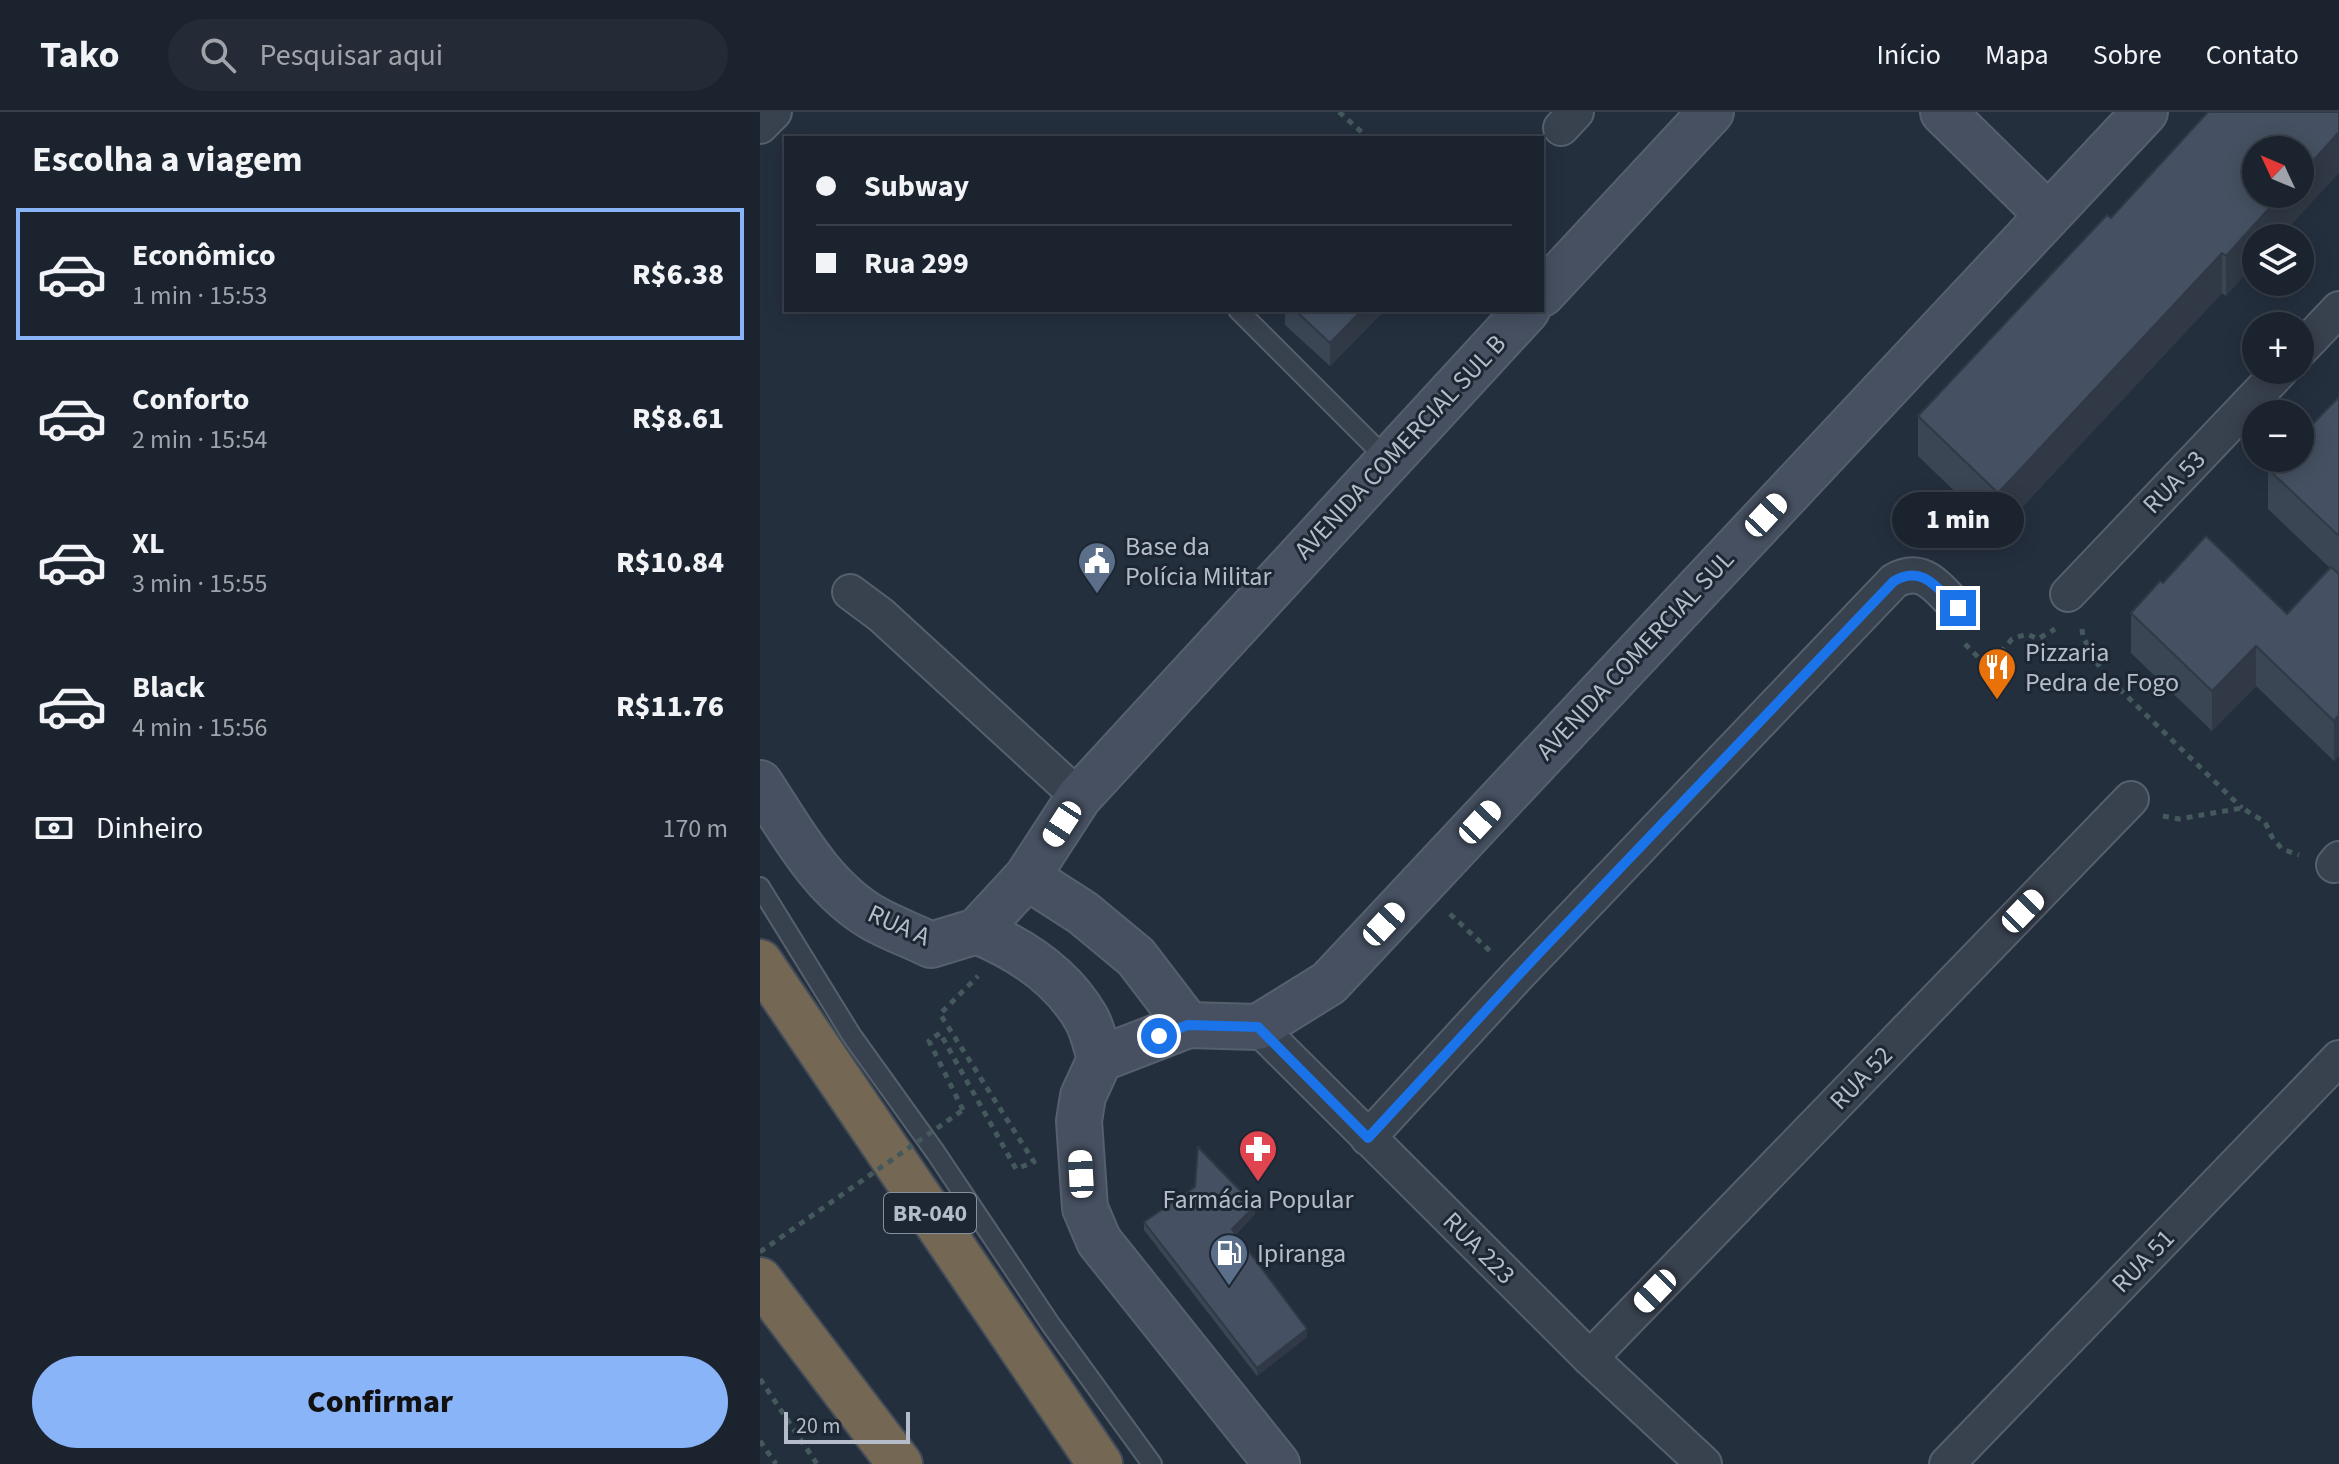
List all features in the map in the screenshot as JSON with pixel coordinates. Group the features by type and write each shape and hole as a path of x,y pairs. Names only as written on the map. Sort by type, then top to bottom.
{"highway":[{"name":"BR-040","path":"760,962 1100,1464"},
{"path":"760,1280 900,1464"}],"street":[{"path":"760,126 774,112"},
{"path":"1544,292 1711,112"},
{"path":"1943,112 2047,214"},
{"name":"AVENIDA COMERCIAL SUL","path":"1258,1027 1329,983 2145,112"},
{"path":"2314,335 2339,309"},
{"name":"AVENIDA COMERCIAL SUL B","path":"1079,797 1525,312"},
{"name":"RUA 53","path":"2073,601 2268,384"},
{"path":"1368,1138 1517,976 1894,581 1905,575 1918,575 1930,581 1958,608"},
{"path":"850,592 881,615 1079,797 1027,877 994,938 1052,976 1086,1019 1100,1059 1083,1096 1079,1121 1085,1208 1099,1241 1277,1464"},
{"name":"RUA A","path":"760,783 805,853 838,892 874,918 931,945 994,938"},
{"name":"RUA 52","path":"1590,1358 2131,799"},
{"path":"1027,877 1083,913 1136,957 1188,1025"},
{"path":"1100,1059 1188,1025 1258,1027"},
{"name":"RUA 223","path":"1258,1027 1590,1358 1704,1464"},
{"name":"RUA 51","path":"1947,1464 2339,1058"}],"lane":[{"path":"1240,312 1388,460"},
{"path":"760,887 852,1036 936,1153 1051,1325 1152,1464"}],"path":[{"path":"1339,112 1364,136"},
{"path":"1958,608 1961,636 1967,648 1985,664 1996,658 2012,639 2027,634 2038,639 2060,626 2073,601"},
{"path":"2073,601 2083,637 2103,673 2242,808 2265,822 2282,849 2336,862"},
{"path":"2131,799 2154,815 2179,819 2242,808"},
{"path":"1421,885 1517,976"},
{"path":"760,1252 963,1110 929,1041 940,1033 1016,1169 1034,1162 940,1014 994,938"},
{"path":"760,1379 817,1464"},
{"path":"760,1441 776,1464"}],"building":[{"path":"2208,112 2339,112 2339,132 2314,160 2314,136 2242,136 2242,208 2269,208 2255,224 2242,224 2242,238 2226,256 2222,253 1998,493 1918,416 2107,215 2111,218"},
{"path":"1297,312 1360,312 1330,343"},
{"path":"2339,397 2339,536 2271,472 2314,472 2314,423"},
{"path":"2206,536 2287,614 2331,567 2339,574 2339,715 2334,721 2256,646 2212,691 2131,613"},
{"name":"Ipiranga","path":"1198,1147 1255,1206 1232,1229 1307,1329 1257,1368 1144,1222 1195,1187"}],"place":[{"name":"Base da Polícia Militar","path":"1097,595"},
{"name":"Pizzaria Pedra de Fogo","path":"1997,701"},
{"name":"Farmácia Popular","path":"1258,1183"},
{"name":"Ipiranga","path":"1229,1287"}],"route":[{"path":"1159,1036 1188,1025 1258,1027 1368,1138 1538,954 1894,581 1905,575 1918,575 1930,581 1958,608"}]}
